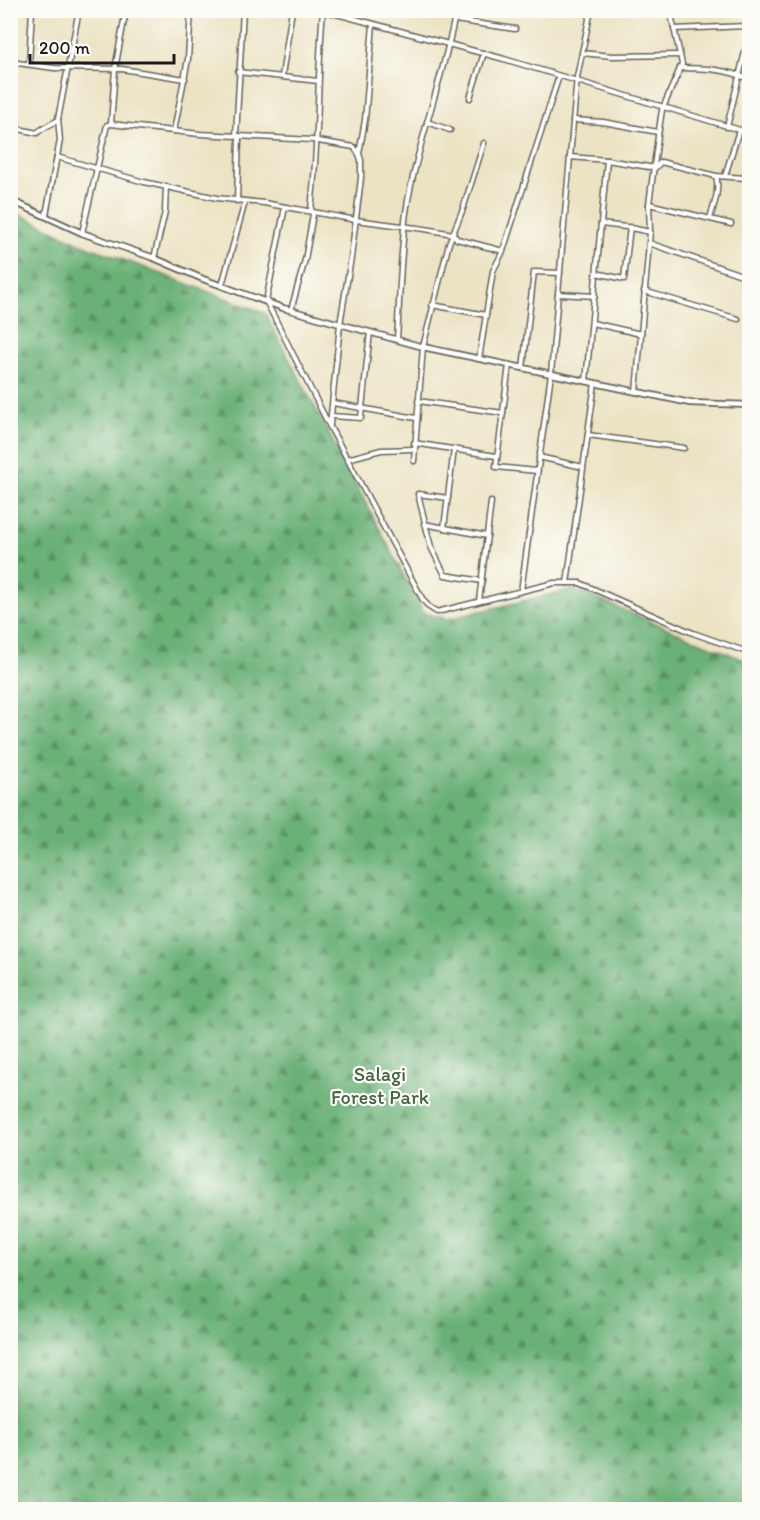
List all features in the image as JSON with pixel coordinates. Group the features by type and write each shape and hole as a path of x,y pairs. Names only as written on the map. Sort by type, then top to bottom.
{"street":[{"path":"29,64 32,10"},
{"path":"46,215 60,140 58,119 79,10"},
{"path":"111,124 115,69 126,10"},
{"path":"174,131 185,79 191,10"},
{"path":"237,201 238,72 243,10"},
{"path":"282,76 292,10"},
{"path":"397,339 407,206 427,122 450,44 456,10"},
{"path":"521,591 551,374 577,82 591,11 566,10"},
{"path":"636,392 650,232 649,204 658,132 664,107 682,64 670,11 648,14 642,10"},
{"path":"727,127 747,43 748,10"},
{"path":"291,310 305,260 313,214 311,210 317,141 323,11 484,53 750,133"},
{"path":"455,20 515,30"},
{"path":"674,28 748,23"},
{"path":"359,154 365,120 373,24"},
{"path":"470,98 484,53"},
{"path":"582,53 612,56 680,55"},
{"path":"10,62 68,68 115,69 185,79"},
{"path":"680,68 709,69 740,75 750,80"},
{"path":"238,72 318,81"},
{"path":"479,358 493,271 503,250 559,76"},
{"path":"10,128 37,133 58,119"},
{"path":"573,120 603,122 658,132"},
{"path":"427,122 450,130"},
{"path":"82,232 107,125 238,137 317,141 354,147 362,160 361,178 340,324 330,427"},
{"path":"725,176 739,130"},
{"path":"414,461 423,346 432,305 438,280 470,191 484,143"},
{"path":"57,157 93,166 96,170 237,201 453,234 457,239 503,250"},
{"path":"570,157 655,168"},
{"path":"586,381 607,160"},
{"path":"655,168 661,162 716,176 747,178"},
{"path":"710,218 716,199 718,182 716,176"},
{"path":"154,258 165,212 166,186"},
{"path":"10,200 82,232 222,285 291,310 340,324 423,346 690,403 750,405"},
{"path":"222,285 244,202"},
{"path":"649,204 731,224"},
{"path":"285,207 266,301 347,459 423,600 429,607 437,612 554,583 580,583 693,633 750,654"},
{"path":"601,224 650,232"},
{"path":"596,273 624,279 630,228"},
{"path":"649,243 750,278"},
{"path":"523,368 534,272 560,273"},
{"path":"644,291 738,320"},
{"path":"558,294 595,296"},
{"path":"432,305 486,315"},
{"path":"592,323 641,334"},
{"path":"331,416 361,418 370,332"},
{"path":"509,365 496,467 537,471"},
{"path":"567,583 595,383"},
{"path":"418,401 503,413"},
{"path":"333,403 416,418"},
{"path":"588,435 684,448"},
{"path":"414,443 496,456"},
{"path":"347,459 381,450 414,449"},
{"path":"444,528 454,449"},
{"path":"539,457 583,466"},
{"path":"448,498 418,494 431,547 446,575 482,581"},
{"path":"479,601 491,502"},
{"path":"424,524 487,536"}],"green space":[{"name":"Salagi Forest Park","path":"11,210 79,243 265,313 424,613 448,619 573,589 749,662 749,1509 11,1509"}]}
